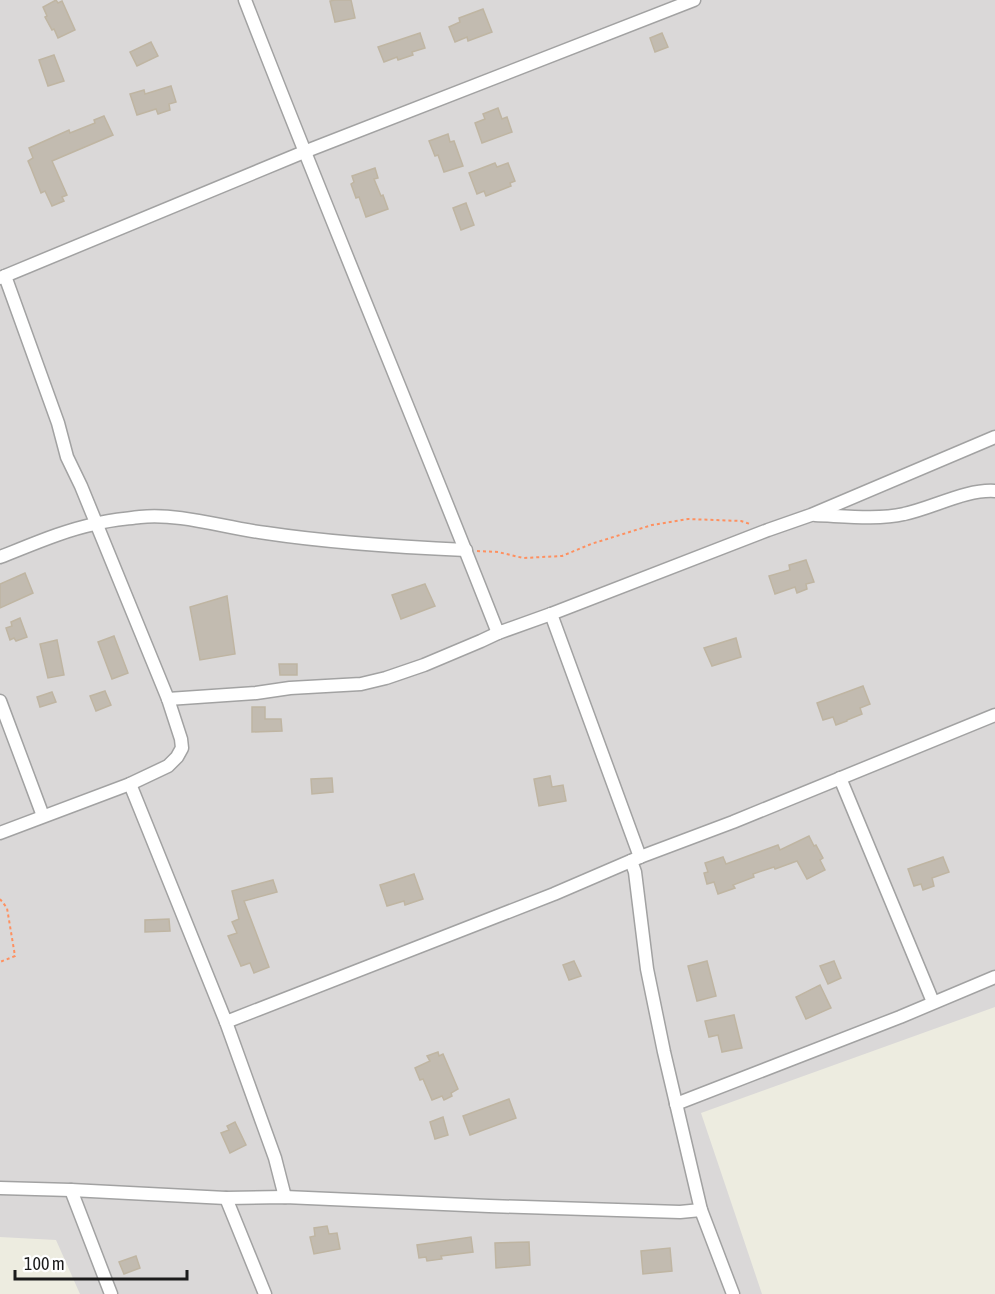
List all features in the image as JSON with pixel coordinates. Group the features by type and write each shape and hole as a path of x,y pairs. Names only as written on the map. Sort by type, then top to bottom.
{"street":[{"path":"245,0 498,633"},
{"path":"0,833 130,784 168,766 182,748 168,699 67,457 58,423 2,277 304,152 694,0"},
{"path":"168,699 256,693 290,687 361,684 386,678 424,665 498,633 811,515 995,437"},
{"path":"811,515 886,518 907,514 970,494 995,491"},
{"path":"0,557 96,523 142,517 179,518 309,539 395,547 466,550"},
{"path":"551,614 635,859 647,969 676,1104 701,1210 733,1294"},
{"path":"0,701 43,816"},
{"path":"226,1022 554,894 635,859 723,826 995,715"},
{"path":"840,778 933,1002"},
{"path":"130,784 226,1022 275,1158 285,1197"},
{"path":"676,1104 900,1017 995,977"},
{"path":"0,1188 226,1198 285,1197 680,1212 701,1210"},
{"path":"71,1190 111,1294"},
{"path":"226,1198 265,1294"}],"path":[{"path":"466,550 498,552 523,558 562,556 591,544 652,525 688,519 741,521 768,530"},
{"path":"0,899 7,908 15,956 0,962"}],"shaded area":[{"path":"0,0 995,0 995,1007 701,1113 762,1294 80,1294 56,1240 0,1237"}],"building":[{"path":"56,0 58,3 62,1 75,30 58,38 45,17 47,16 43,7"},
{"path":"351,0 355,18 335,22 330,1"},
{"path":"483,9 492,32 468,41 467,37 455,42 449,27 460,22 459,18"},
{"path":"420,33 425,48 412,52 413,55 398,60 397,57 384,62 378,47"},
{"path":"662,33 668,47 655,52 650,38"},
{"path":"151,42 158,56 137,66 130,52"},
{"path":"54,55 64,81 48,86 39,60"},
{"path":"171,86 176,102 169,104 170,110 158,114 156,109 137,115 130,94 144,90 145,94"},
{"path":"498,108 502,119 507,117 512,132 482,143 475,123 485,119 483,114"},
{"path":"104,116 113,135 52,161 67,195 62,197 64,201 52,206 45,191 41,193 28,161 33,158 29,148 69,130 70,133 95,123 94,120"},
{"path":"448,134 450,142 454,141 463,166 444,172 438,155 435,156 429,141"},
{"path":"495,163 497,167 508,163 515,181 510,183 511,186 486,196 484,191 477,194 469,173"},
{"path":"375,168 378,178 374,179 388,209 366,217 359,197 356,198 351,184 354,182 352,176"},
{"path":"466,203 474,225 461,230 453,208"},
{"path":"806,560 814,582 806,584 807,589 797,593 795,587 775,594 769,576 790,570 789,565"},
{"path":"25,573 33,593 0,608 0,584"},
{"path":"425,584 435,606 401,619 392,595"},
{"path":"227,596 235,654 200,660 190,607"},
{"path":"20,618 27,637 16,641 14,638 10,640 6,628 12,626 11,622"},
{"path":"114,636 128,673 112,679 98,642"},
{"path":"736,638 741,657 712,666 704,648"},
{"path":"57,640 64,675 48,678 40,644"},
{"path":"279,664 297,664 297,675 280,675"},
{"path":"863,686 870,704 860,708 862,714 836,725 833,717 823,720 817,703"},
{"path":"105,691 111,705 96,711 90,696"},
{"path":"52,692 56,702 40,707 37,697"},
{"path":"252,707 265,707 265,719 281,719 282,731 252,732"},
{"path":"550,776 552,787 563,785 566,801 539,806 534,779"},
{"path":"332,778 333,792 312,794 311,779"},
{"path":"809,836 823,858 820,860 825,870 807,879 797,861 753,874 754,877 733,885 735,888 718,894 714,882 707,884 704,873 708,872 705,863 723,857 726,864 778,845 780,850"},
{"path":"943,857 949,872 932,878 934,886 923,890 921,884 914,886 908,869"},
{"path":"414,874 423,899 405,905 404,901 387,906 380,885"},
{"path":"273,880 277,892 244,901 269,967 254,973 250,963 241,966 228,936 237,933 232,922 239,919 232,891"},
{"path":"169,919 170,931 145,932 145,920"},
{"path":"574,961 581,976 569,980 563,965"},
{"path":"707,961 716,996 697,1001 688,966"},
{"path":"834,961 841,978 828,984 820,966"},
{"path":"820,985 831,1008 806,1019 796,997"},
{"path":"734,1015 742,1048 722,1052 718,1035 709,1037 705,1021"},
{"path":"438,1052 439,1056 443,1054 458,1089 444,1100 442,1096 432,1100 423,1079 420,1080 415,1068 430,1061 427,1056"},
{"path":"509,1099 516,1118 470,1135 463,1116"},
{"path":"443,1117 448,1135 435,1139 430,1122"},
{"path":"235,1122 246,1145 230,1153 221,1133 229,1130 227,1126"},
{"path":"327,1226 329,1234 337,1233 340,1249 314,1254 310,1237 315,1236 314,1228"},
{"path":"471,1237 473,1252 441,1256 442,1259 427,1261 426,1257 419,1258 417,1245"},
{"path":"529,1242 530,1265 496,1268 495,1243"},
{"path":"670,1248 672,1271 643,1274 641,1251"},
{"path":"136,1256 140,1268 124,1274 119,1262"}]}
